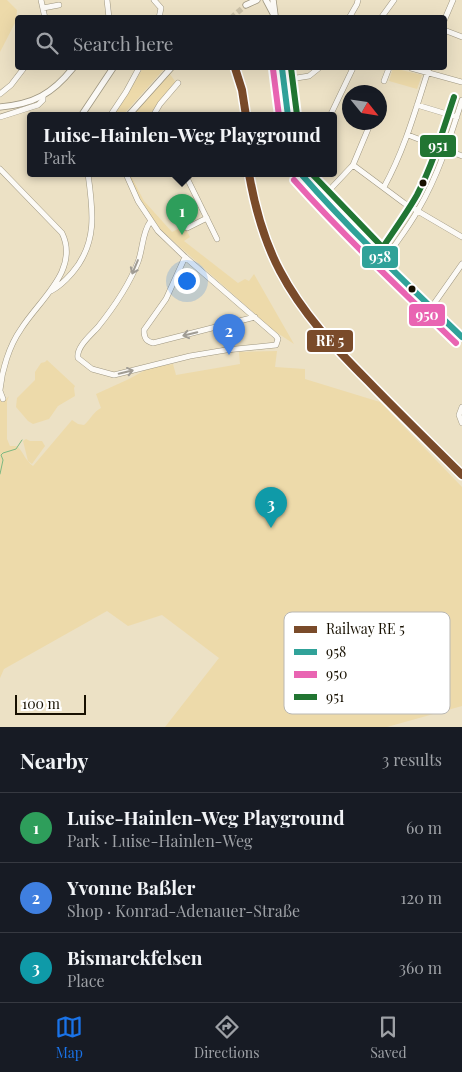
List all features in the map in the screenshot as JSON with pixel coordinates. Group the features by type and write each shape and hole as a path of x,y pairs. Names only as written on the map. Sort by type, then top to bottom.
{"street":[{"path":"41,0 44,15"},
{"path":"108,0 109,15"},
{"path":"154,0 160,8 159,15"},
{"path":"248,3 257,0"},
{"path":"266,0 274,15"},
{"path":"273,0 275,15"},
{"path":"352,15 358,0"},
{"path":"383,15 394,0"},
{"path":"447,15 453,0"},
{"path":"43,8 59,5"},
{"path":"447,31 462,37"},
{"path":"0,94 6,90 22,70"},
{"path":"0,107 26,103 43,96 58,85 71,70"},
{"path":"84,112 112,70"},
{"path":"113,112 138,70"},
{"path":"132,112 169,70"},
{"path":"282,70 288,112"},
{"path":"284,80 309,76 316,70"},
{"path":"332,112 352,70"},
{"path":"384,81 389,70"},
{"path":"384,187 408,135 428,70 462,82"},
{"path":"155,112 178,83"},
{"path":"0,117 38,105 43,96"},
{"path":"384,261 418,211 447,150 462,100"},
{"path":"417,106 457,117"},
{"path":"322,198 353,165 368,130"},
{"path":"408,135 462,156"},
{"path":"353,165 401,200 462,237"},
{"path":"0,170 25,197 54,223 65,240 67,253 63,271 20,330 6,363 0,391 3,399"},
{"path":"50,291 63,283 73,271 82,260 89,244 92,224 88,177"},
{"path":"127,177 150,222 158,232 276,336 278,339 276,345 190,356 114,375 92,369 82,362 77,354 82,345 109,313 125,288 139,259 146,227 150,222"},
{"path":"186,177 217,239"},
{"path":"304,177 384,261 462,337"},
{"path":"187,228 206,218"},
{"path":"185,257 166,299 144,330 144,336 147,341 153,343 254,317"},
{"path":"431,308 462,264"},
{"path":"462,407 459,415 462,423"}],"shaded area":[{"path":"0,0 7,0 17,10 17,15 15,15 15,23 0,52"},
{"path":"142,70 163,70 126,112 116,112"},
{"path":"392,70 422,75 417,89 389,81"},
{"path":"169,73 175,81 174,84 153,112 135,112"},
{"path":"129,177 132,177 144,201 172,232 184,226 190,237 184,241 238,283 245,279 249,281 254,274 294,344 273,330 161,230 144,207"},
{"path":"277,351 275,367 305,369 305,379 380,402 462,487 462,706 450,709 450,612 284,612 284,714 433,714 387,727 165,727 219,658 162,615 128,626 107,611 4,669 0,678 0,399 6,399 9,396 7,401 7,439 10,446 17,446 33,466 72,420 84,425 101,408 96,394 149,368 173,364 176,375 240,364 239,352"},
{"path":"47,360 75,386 75,396 58,406 49,419 33,424 16,407 17,398 35,380 35,372 41,363"},
{"path":"26,439 42,441 45,446 32,464 28,461 23,441"}],"waterway":[{"path":"0,474 3,460 1,455 16,449 22,440"}],"tunnel":[{"path":"234,15 246,5"}],"transit line":[{"path":"236,70 242,90 245,112"},
{"name":"950","path":"273,70 278,112"},
{"name":"958","path":"282,70 288,112"},
{"name":"951","path":"291,70 297,112"},
{"name":"951","path":"377,256 408,211 423,183 454,97"},
{"path":"250,177 257,212 269,248 298,301 343,356 462,475"},
{"name":"958","path":"304,177 359,237 462,337"},
{"name":"951","path":"315,177 390,255"},
{"name":"950","path":"294,180 353,243 456,343"}],"place":[{"name":"Luise-Hainlen-Weg Playground","path":"182,235"},
{"name":"Yvonne Baßler","path":"229,355"},
{"name":"Bismarckfelsen","path":"271,528"}]}
